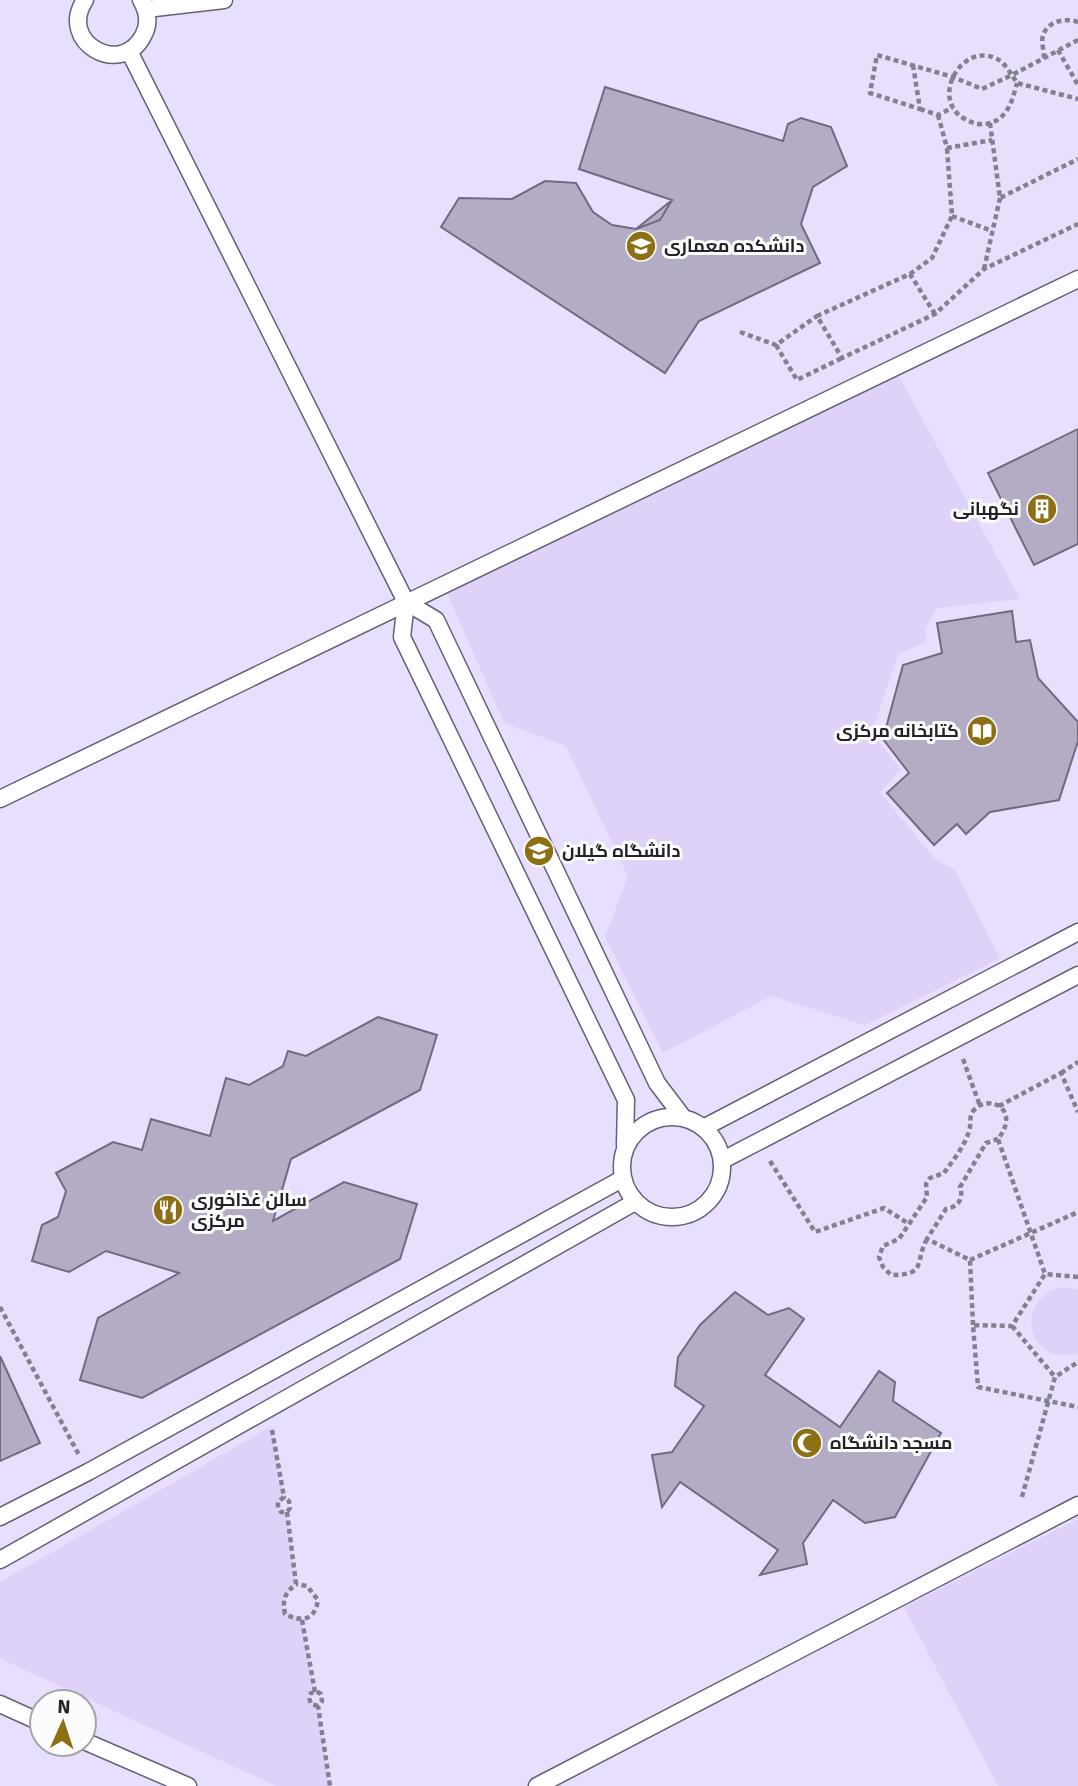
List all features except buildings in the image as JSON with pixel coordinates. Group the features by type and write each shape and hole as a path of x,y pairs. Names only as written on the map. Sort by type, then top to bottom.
{"lane":[{"path":"85,0 80,7 78,19 84,39 92,48 103,54 129,51 139,43 148,21 144,5 224,0"},
{"path":"129,51 406,602 436,620 657,1083 682,1116 705,1127 717,1142 723,1160 719,1186 707,1205 682,1217 654,1215 635,1202 622,1179 626,1100 402,637 406,602"},
{"path":"0,799 1078,279"},
{"path":"705,1127 1078,932"},
{"path":"723,1160 1078,975"},
{"path":"625,1145 649,1121 682,1116"},
{"path":"0,1517 88,1472 622,1179"},
{"path":"0,1560 635,1202"},
{"path":"537,1786 1078,1505"},
{"path":"0,1704 28,1717"},
{"path":"98,1747 188,1786"}],"path":[{"path":"1044,58 1043,34 1049,27 1066,19 1078,22"},
{"path":"952,108 939,115 870,93 877,55 953,77 982,89 1078,40"},
{"path":"1058,50 1078,85"},
{"path":"1017,83 1007,111 995,122 974,123 952,108 949,95 953,77 971,56 986,56 1002,62 1017,83 1078,99"},
{"path":"913,65 919,109"},
{"path":"776,345 817,316 910,274 932,258 952,216 947,148 939,115"},
{"path":"984,269 1000,198 990,123"},
{"path":"947,148 992,139"},
{"path":"1000,198 1078,159"},
{"path":"952,216 992,231"},
{"path":"740,332 776,345 797,380 935,314 984,269 1078,224"},
{"path":"910,274 935,314"},
{"path":"817,316 842,358"},
{"path":"963,1059 980,1106"},
{"path":"999,1106 1078,1062"},
{"path":"1060,1073 1078,1112"},
{"path":"980,1106 999,1106 1005,1111 1008,1120 1006,1129 998,1139 986,1143 960,1187 960,1202 946,1209 921,1249 922,1259 917,1268 908,1275 891,1275 879,1257 883,1246 899,1240 927,1197 926,1184 930,1178 944,1173 966,1139 971,1128 969,1118 980,1106"},
{"path":"998,1139 1045,1274"},
{"path":"769,1160 815,1232 884,1208 909,1224"},
{"path":"927,1239 971,1260 1078,1212"},
{"path":"971,1260 978,1387 1078,1407"},
{"path":"1045,1274 1078,1277"},
{"path":"1012,1326 1045,1274"},
{"path":"0,1307 88,1472"},
{"path":"973,1325 1012,1326 1055,1377"},
{"path":"1022,1497 1055,1377 1078,1362"},
{"path":"272,1426 284,1497 289,1501 290,1508 286,1512"},
{"path":"284,1497 278,1502 278,1508 281,1512 286,1512"},
{"path":"286,1512 296,1584"},
{"path":"296,1584 307,1587 318,1600 317,1609 310,1618 302,1620 285,1614 282,1602 287,1592 296,1584"},
{"path":"302,1620 314,1692 309,1698 311,1704 318,1706 330,1786"}],"shaded area":[{"name":"دانشگاه گیلان","path":"0,0 1078,0 1078,1786 0,1786"},
{"path":"894,367 1020,599 937,608 925,629 927,642 898,654 872,733 901,770 880,792 934,858 955,870 1000,958 865,1025 771,996 663,1053 605,937 628,876 566,746 504,723 443,584"},
{"path":"1064,1287 1078,1290 1078,1353 1061,1355 1048,1351 1038,1342 1032,1330 1032,1317 1036,1304 1047,1294"},
{"path":"272,1426 284,1497 278,1502 278,1508 281,1512 287,1512 296,1581 282,1602 285,1614 302,1620 315,1692 311,1693 309,1698 311,1704 318,1706 330,1786 276,1786 98,1704 98,1688 64,1688 3,1660 0,1655 0,1582"},
{"path":"1078,1519 1078,1786 998,1786 904,1607"}],"place":[{"name":"دانشکده معماری","path":"641,246"},
{"name":"نگهبانی","path":"1042,509"},
{"name":"کتابخانه مرکزی","path":"982,731"},
{"name":"دانشگاه گیلان","path":"539,851"},
{"name":"سالن غذاخوری مرکزی","path":"168,1210"},
{"name":"مسجد دانشگاه","path":"807,1443"}]}
